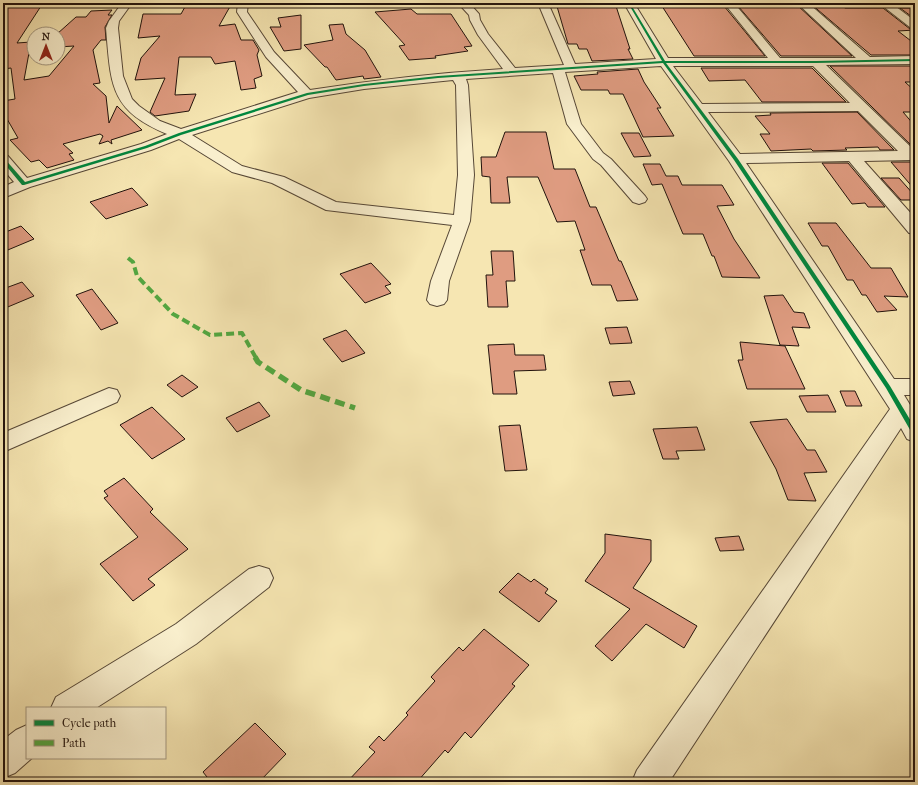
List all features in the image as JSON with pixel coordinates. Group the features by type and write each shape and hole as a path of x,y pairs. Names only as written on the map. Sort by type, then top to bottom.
{"street":[{"path":"127,3 114,20 112,28 117,76 126,100 134,109 155,124 180,134 237,169 278,180 332,206 462,221"},
{"path":"243,3 242,12 270,54 307,94"},
{"path":"464,3 474,14 474,19 488,42 512,72"},
{"path":"543,3 564,69 574,124 598,156 606,162 639,199"},
{"path":"629,3 664,62 736,159 915,433"},
{"path":"729,3 777,62"},
{"path":"802,3 868,62"},
{"path":"884,3 915,26"},
{"path":"3,193 24,184 146,147 180,134 307,94 364,85 458,76 664,62 912,62"},
{"path":"816,62 860,107 913,156"},
{"path":"437,300 440,281 462,221 466,175 462,85 458,76"},
{"path":"698,108 860,107"},
{"path":"736,159 913,156"},
{"path":"854,158 915,229"},
{"path":"3,160 24,184"},
{"path":"649,782 894,399 915,387"},
{"path":"3,443 109,396"},
{"path":"69,707 186,634 259,578"},
{"path":"3,761 26,742"}],"building":[{"path":"3,3 43,3 28,26 26,26 26,29 17,43 26,42 27,66 24,80 49,76 57,66 66,66 66,56 74,46 66,46 66,26 76,17 86,17 91,11 112,10 108,15 112,15 105,27 106,40 101,40 93,50 100,83 93,84 106,96 109,123 117,106 142,130 111,140 112,144 108,141 99,144 103,136 100,134 63,144 73,153 69,154 74,160 47,168 39,160 31,162 10,140 18,138 3,112 3,101 15,99 11,68 3,69"},
{"path":"209,3 232,3 219,26 235,24 241,40 253,40 259,50 257,55 262,76 254,79 256,88 241,90 235,61 215,64 211,57 179,57 175,95 196,94 189,111 155,116 150,112 165,78 135,80 141,58 160,36 138,38 143,14 181,14 186,5 208,5"},
{"path":"556,3 615,3 630,49 628,49 633,59 592,61 587,49 579,49 577,44 568,44"},
{"path":"660,3 724,6 765,56 694,56"},
{"path":"796,4 852,56 781,56 738,6"},
{"path":"811,4 840,4 845,8 883,8 910,29 915,30 898,31 915,44 915,55 871,55"},
{"path":"900,8 915,8 915,19"},
{"path":"411,9 417,14 451,14 472,46 464,47 468,51 435,56 436,58 409,60 399,46 405,45 375,12"},
{"path":"301,15 301,49 284,51 270,27 281,27 278,18"},
{"path":"343,24 346,34 365,50 381,77 364,79 363,76 336,80 327,67 325,67 304,45 333,40 329,25"},
{"path":"830,66 915,66 915,82 905,82 915,91 915,112 903,112 915,126 915,149"},
{"path":"701,68 812,68 846,102 762,102 745,80 709,81"},
{"path":"638,69 644,82 661,108 657,108 674,136 643,137 623,94 610,94 608,90 581,90 574,76 598,74 597,72"},
{"path":"857,112 894,150 880,150 878,147 845,148 847,150 813,151 811,149 771,151 760,134 770,134 755,116 771,115 770,113"},
{"path":"505,132 546,132 554,169 575,169 590,207 596,207 619,261 621,261 638,300 617,301 611,285 592,285 580,250 585,250 575,221 557,222 538,177 507,177 510,203 491,203 490,177 482,176 481,157 496,157"},
{"path":"621,133 639,133 651,156 634,157"},
{"path":"891,162 915,162 915,190"},
{"path":"822,163 848,163 885,207 868,207 865,203 852,204"},
{"path":"643,164 660,164 666,176 678,176 682,185 722,185 734,205 717,206 734,239 760,278 722,277 703,234 683,234 662,184 652,185"},
{"path":"881,178 899,178 915,196 915,200 901,200"},
{"path":"132,188 148,205 106,219 90,202"},
{"path":"808,223 836,223 871,268 891,268 908,297 884,296 897,310 877,312 866,295 862,295 853,280 847,280 828,246 822,246"},
{"path":"21,226 34,239 3,252 3,233"},
{"path":"491,251 513,251 515,281 506,281 508,307 488,307 486,275 493,275"},
{"path":"371,263 391,284 385,286 391,293 365,303 340,274"},
{"path":"22,282 34,296 3,309 3,289"},
{"path":"92,289 118,323 101,330 76,295"},
{"path":"783,295 794,312 804,313 810,328 792,327 799,346 780,345 764,296"},
{"path":"627,327 632,343 610,344 605,328"},
{"path":"346,330 365,353 342,362 323,339"},
{"path":"740,342 785,346 805,389 747,389 738,360 743,360"},
{"path":"514,344 515,355 544,355 546,370 514,371 517,394 493,394 488,345"},
{"path":"182,375 198,387 182,397 167,385"},
{"path":"630,381 635,394 613,396 609,382"},
{"path":"840,391 855,391 862,406 846,406"},
{"path":"828,395 836,412 807,412 799,396"},
{"path":"259,402 270,416 237,432 226,418"},
{"path":"152,407 185,439 152,459 120,425"},
{"path":"787,419 807,450 815,450 827,472 804,473 816,501 788,500 776,469 750,422"},
{"path":"520,425 527,470 505,471 499,426"},
{"path":"697,427 705,450 676,451 679,459 663,459 653,429"},
{"path":"124,478 153,509 150,512 188,549 148,579 155,585 133,601 100,564 138,537 104,498 108,496 104,491"},
{"path":"605,534 651,540 651,561 633,588 697,626 684,648 646,624 612,661 595,646 630,609 585,581 605,553"},
{"path":"739,536 744,550 720,551 715,538"},
{"path":"518,573 531,582 534,579 548,589 545,593 557,601 539,622 499,592"},
{"path":"484,629 529,665 512,684 515,686 471,738 465,732 448,753 445,750 417,782 347,782 375,752 369,747 379,736 384,741 408,715 406,713 435,681 431,677 459,647 463,651"},
{"path":"255,723 286,754 259,782 211,782 203,772"}],"marked path":[{"path":"128,258 133,262 137,276 173,314 210,335 242,333 258,362 301,390 355,408"}],"cycle path":[{"path":"629,3 664,62 736,159 888,387 915,433"},
{"path":"3,159 24,184 146,147 180,134 307,94 364,85 438,77 664,62 816,62 915,60"}]}
